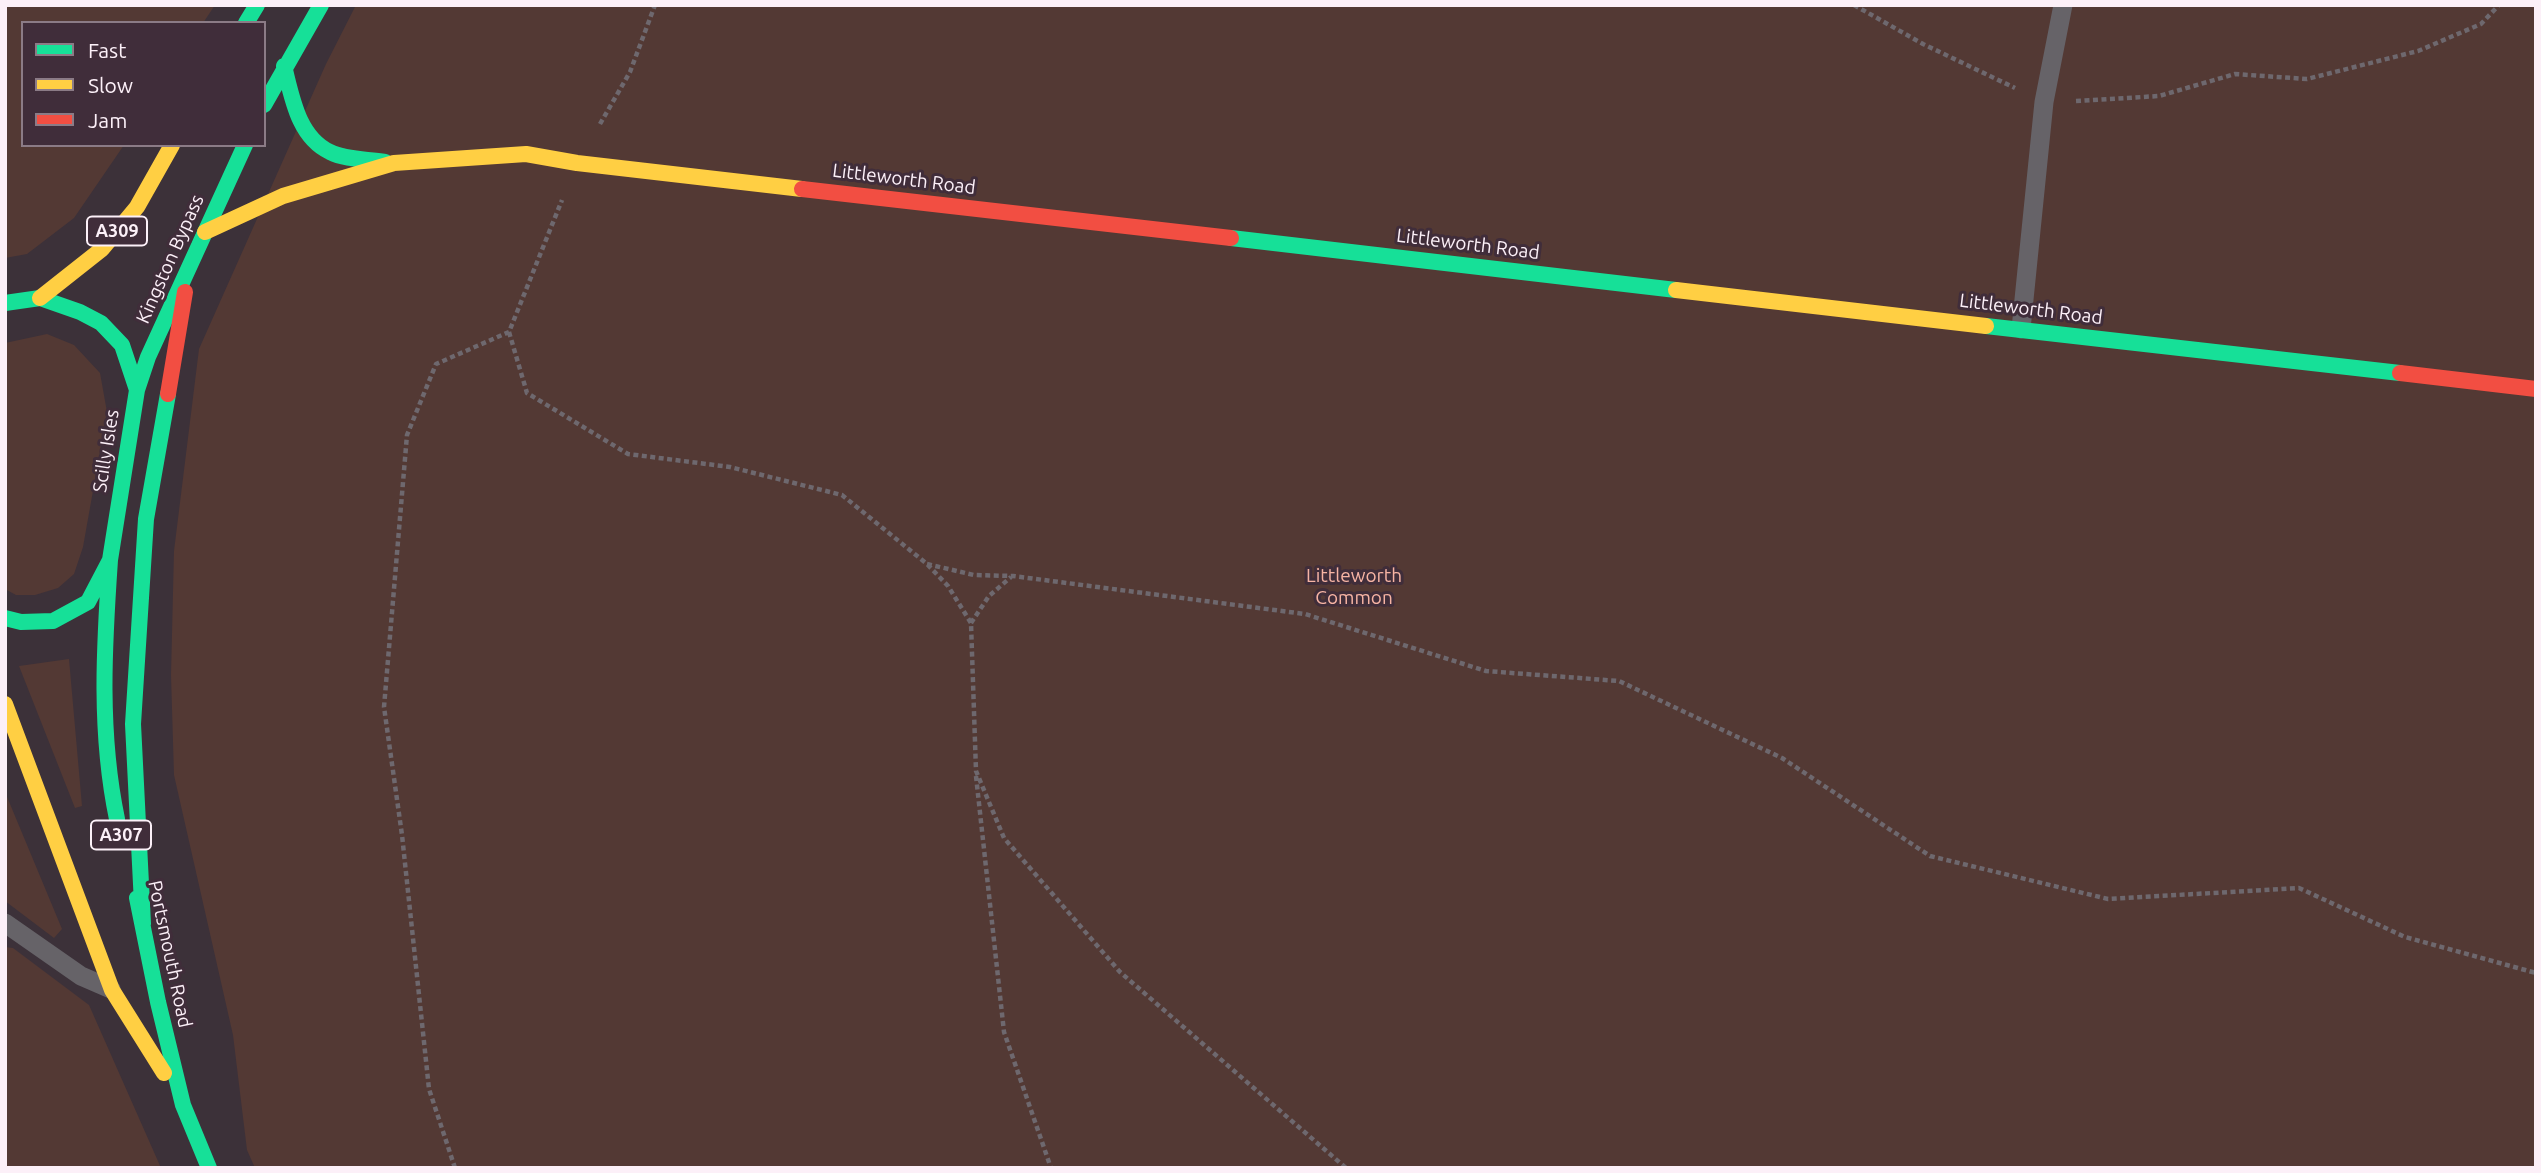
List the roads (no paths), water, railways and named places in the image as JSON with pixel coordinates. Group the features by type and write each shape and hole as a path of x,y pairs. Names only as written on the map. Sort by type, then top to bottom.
{"main road":[{"path":"247,21 257,5"},
{"path":"266,101 321,5"},
{"name":"Littleworth Road","path":"284,66 296,113 309,135 328,151 394,163 526,154 577,163 2536,389"},
{"name":"A309","path":"40,298 102,248 137,206 171,147"},
{"name":"Kingston Bypass","path":"137,390 148,357 244,147"},
{"name":"Littleworth Road","path":"205,232 283,196 394,163"},
{"path":"144,924 133,724 146,519 190,266"},
{"name":"Scilly Isles","path":"5,618 21,622 53,621 88,602 110,560 137,390 122,345 101,323 80,312 40,298 6,303"},
{"name":"Portsmouth Road","path":"110,560 105,653 107,750 116,814 144,924 158,1002 183,1105 209,1168"},
{"name":"Portsmouth Road","path":"5,704 112,990 183,1105"}],"lane":[{"path":"2021,329 2044,102 2063,5"},
{"path":"5,923 81,976 112,990"}],"park label":[{"name":"Littleworth Common","path":"1354,587"}]}
